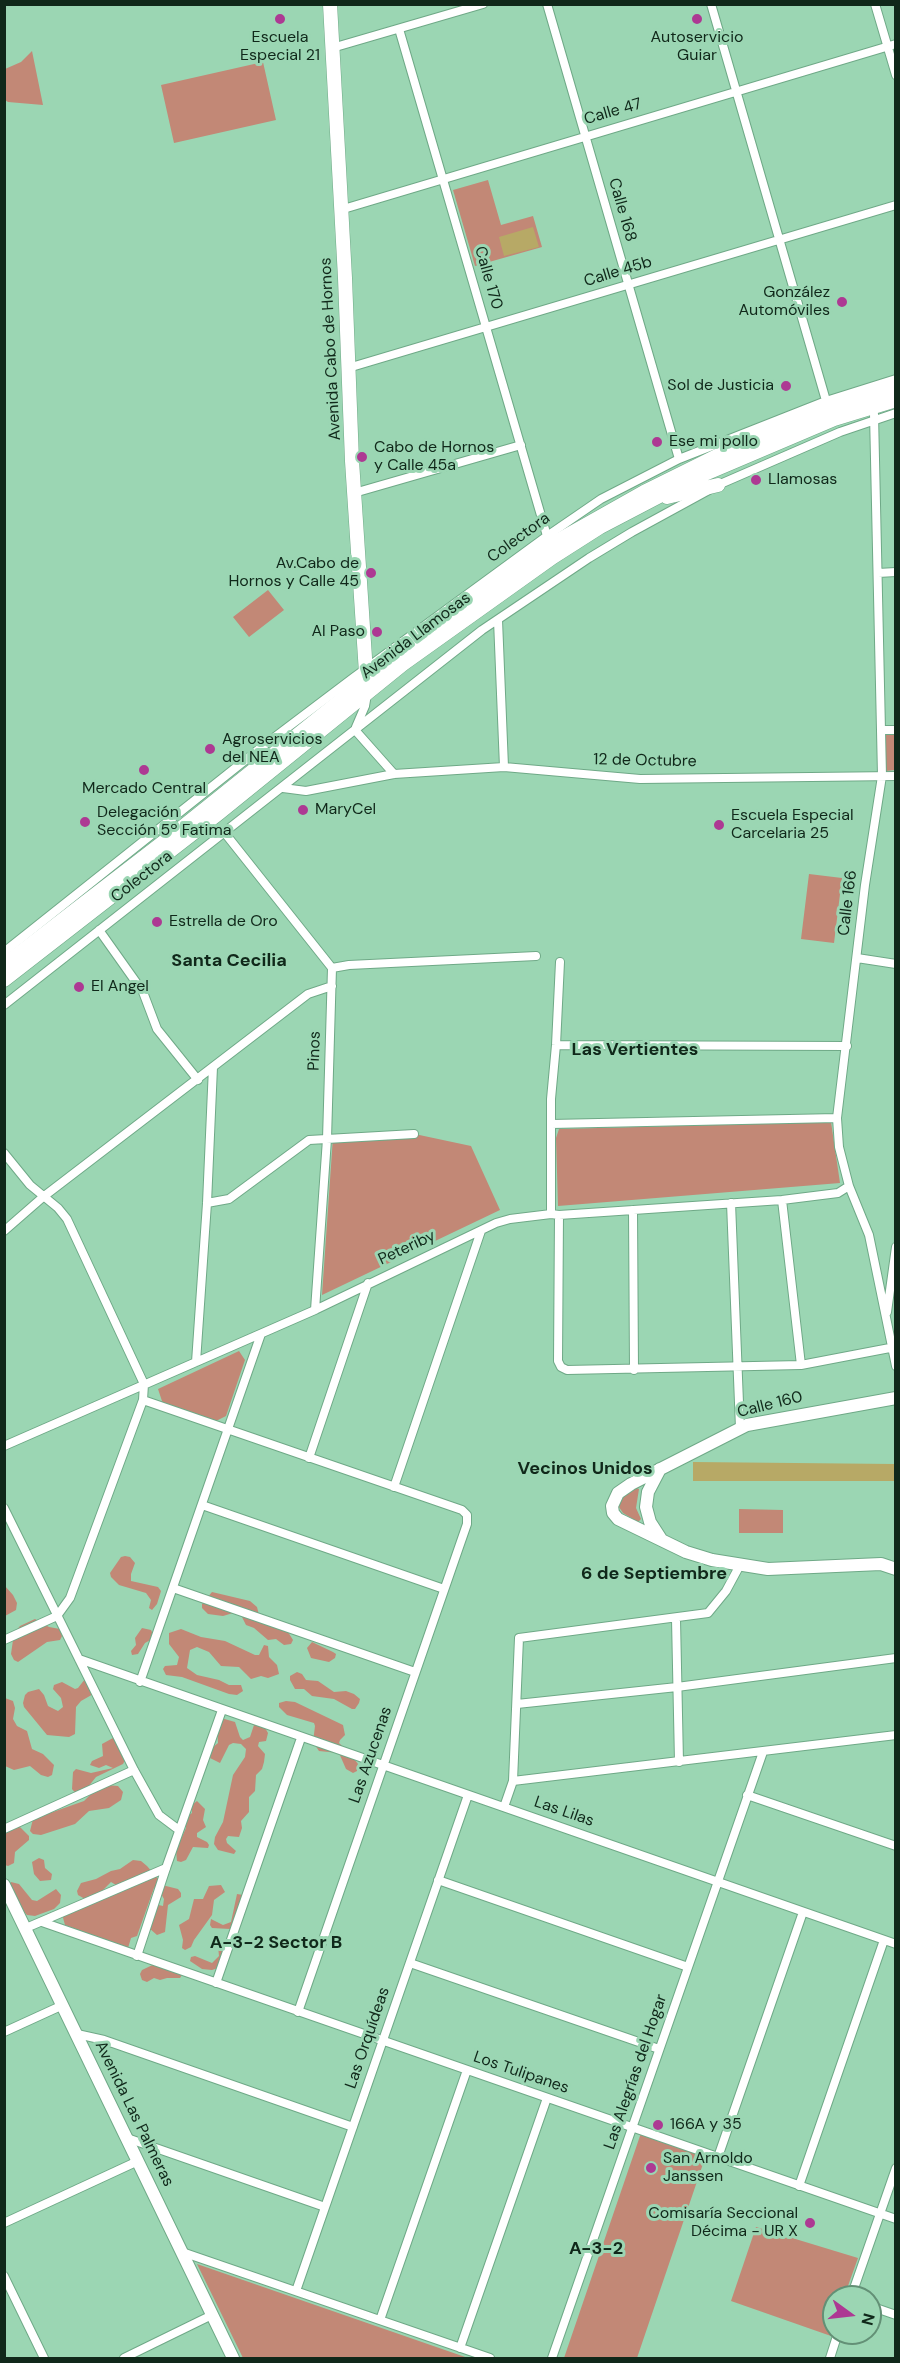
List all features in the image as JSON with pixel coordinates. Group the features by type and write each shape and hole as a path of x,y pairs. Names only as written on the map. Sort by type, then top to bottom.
{"main road":[{"name":"Avenida Cabo de Hornos","path":"330,4 354,493 366,681"},
{"name":"Avenida Llamosas","path":"4,980 219,798 366,681 550,545 684,471 738,446 874,402 896,389"},
{"name":"Avenida Llamosas","path":"874,402 896,400"},
{"name":"Avenida Llamosas","path":"366,681 424,648 553,556 600,527 688,481 831,416"},
{"path":"651,501 718,485"},
{"name":"Avenida Llamosas","path":"4,965 56,919 219,798"},
{"name":"Calle 160","path":"896,1398 764,1420 740,1428 618,1493 612,1506 613,1513 618,1519 687,1552 740,1565 768,1569 881,1564 896,1569"},
{"path":"660,1469 648,1492 646,1507 650,1522 662,1540"},
{"name":"Avenida Las Palmeras","path":"4,1885 233,2358"}],"street":[{"path":"332,48 483,4"},
{"name":"Calle 168","path":"547,4 679,459"},
{"path":"711,4 831,416"},
{"path":"875,4 891,46 896,75"},
{"name":"Calle 170","path":"399,29 547,536"},
{"name":"Calle 47","path":"340,210 891,46"},
{"name":"Calle 45b","path":"348,368 896,205"},
{"name":"Colectora","path":"366,681 547,536 601,499 679,459 874,402 896,378"},
{"name":"Colectora","path":"874,402 896,413"},
{"name":"Calle 166","path":"874,402 882,776 865,885 837,1118 839,1147 849,1186 869,1235 896,1366"},
{"name":"Colectora","path":"4,1005 482,630 632,532 718,485 831,416"},
{"path":"354,493 521,445"},
{"path":"878,573 896,572"},
{"path":"498,620 504,767"},
{"path":"366,681 365,706 355,730 394,774"},
{"path":"882,730 896,730"},
{"name":"12 de Octubre","path":"283,788 306,791 394,774 504,767 640,779 896,776"},
{"name":"Colectora","path":"4,952 56,919 200,798 219,798"},
{"path":"219,798 237,822"},
{"path":"224,832 332,968 349,964 536,956"},
{"path":"99,930 144,992 157,1029 198,1080"},
{"path":"857,958 896,964"},
{"path":"560,962 551,1124 558,1361 561,1367 567,1370 634,1370 801,1365 893,1347"},
{"name":"Pinos","path":"315,1310 327,1139 332,968"},
{"path":"4,1232 43,1197 308,994 332,986"},
{"path":"556,1045 846,1046"},
{"path":"195,1362 207,1203 213,1067"},
{"path":"551,1124 837,1118"},
{"path":"207,1203 229,1199 309,1140 414,1134"},
{"path":"4,1154 30,1185 58,1208 67,1219 144,1384 142,1400 70,1598 57,1616 4,1640"},
{"name":"Peteriby","path":"4,1446 315,1310 368,1283 510,1219 782,1200 838,1193 849,1186"},
{"path":"782,1200 801,1365"},
{"path":"731,1203 740,1428"},
{"path":"633,1210 634,1370"},
{"path":"142,1400 394,1487 481,1231"},
{"path":"886,1319 896,1247"},
{"path":"309,1458 368,1283"},
{"path":"140,1682 261,1334"},
{"name":"Las Azucenas","path":"298,2012 467,1524 467,1515 462,1510 394,1487"},
{"path":"202,1505 444,1588"},
{"path":"4,1508 134,1770 159,1815 179,1830"},
{"path":"504,1807 513,1780 519,1638 708,1614 726,1591 740,1565"},
{"path":"173,1588 415,1672"},
{"path":"676,1619 678,1762"},
{"path":"517,1704 677,1687 896,1658"},
{"name":"Las Lilas","path":"79,1659 896,1944"},
{"path":"137,1956 222,1710"},
{"path":"513,1780 896,1735"},
{"path":"216,1983 301,1738"},
{"name":"Las Alegrías del Hogar","path":"552,2358 763,1752"},
{"path":"4,1829 134,1770"},
{"path":"747,1795 896,1846"},
{"name":"Las Orquídeas","path":"296,2291 468,1796"},
{"path":"26,1928 166,1868"},
{"path":"438,1880 688,1967"},
{"path":"718,2157 803,1912"},
{"name":"Los Tulipanes","path":"42,1922 896,2219"},
{"path":"799,2186 884,1940"},
{"path":"410,1963 659,2049"},
{"path":"4,2032 63,2005"},
{"path":"77,2034 104,2040 353,2127"},
{"path":"380,2320 467,2070"},
{"path":"460,2348 547,2098"},
{"path":"127,2138 325,2207"},
{"path":"4,2223 138,2161"},
{"path":"855,2285 896,2168"},
{"path":"182,2252 490,2358"},
{"path":"4,2276 44,2358"},
{"path":"124,2358 212,2315"}],"shaded area":[{"path":"32,51 43,105 8,102 5,100 5,69 21,62"},
{"path":"263,62 276,120 174,143 161,85"},
{"path":"488,180 501,225 533,216 542,247 475,266 453,190"},
{"path":"533,227 539,247 504,256 499,237"},
{"path":"268,590 284,610 249,637 233,617"},
{"path":"885,733 895,733 895,770 886,771"},
{"path":"809,874 842,878 834,943 801,939"},
{"path":"831,1122 840,1183 558,1206 556,1138 559,1129"},
{"path":"410,1133 471,1146 500,1210 322,1295 333,1137"},
{"path":"239,1351 245,1360 226,1416 216,1421 163,1404 158,1389"},
{"path":"693,1462 895,1464 895,1481 693,1481"},
{"path":"637,1488 639,1489 636,1508 641,1519 638,1522 623,1513 619,1507 622,1498"},
{"path":"739,1509 783,1510 783,1533 739,1533"},
{"path":"121,1557 130,1557 135,1563 131,1581 158,1587 161,1591 157,1604 152,1610 149,1608 151,1600 146,1593 119,1585 111,1577 110,1573"},
{"path":"5,1586 17,1603 16,1610 5,1616"},
{"path":"212,1592 250,1601 257,1607 260,1619 288,1632 293,1640 291,1644 284,1645 276,1639 268,1640 254,1628 246,1625 241,1615 208,1614 202,1608 202,1604"},
{"path":"35,1619 49,1627 60,1629 62,1636 60,1640 47,1642 18,1662 11,1654 14,1633 20,1626"},
{"path":"142,1628 151,1630 152,1639 145,1643 138,1654 132,1655 131,1651 136,1645 135,1638"},
{"path":"181,1629 201,1637 225,1641 255,1655 259,1655 264,1645 268,1646 269,1657 277,1665 279,1674 268,1678 261,1676 251,1679 239,1667 221,1666 209,1652 197,1647 190,1650 187,1668 197,1675 229,1685 241,1685 243,1691 237,1695 229,1694 182,1677 166,1675 163,1669 165,1666 177,1665 179,1657 169,1644 169,1633"},
{"path":"312,1642 336,1654 335,1658 329,1662 311,1658 307,1648"},
{"path":"297,1672 302,1674 306,1680 318,1681 334,1692 346,1691 354,1694 360,1699 359,1703 355,1709 352,1709 334,1699 312,1696 304,1689 295,1689 290,1676"},
{"path":"85,1679 95,1693 81,1701 76,1707 75,1734 69,1737 47,1735 24,1707 25,1695 39,1689 48,1706 58,1711 63,1707 61,1698 53,1689 54,1685 62,1682 75,1689"},
{"path":"5,1698 13,1701 15,1708 13,1719 17,1726 27,1731 32,1749 43,1754 54,1765 52,1775 48,1777 41,1775 30,1766 14,1770 5,1766"},
{"path":"295,1702 343,1725 345,1735 339,1743 358,1764 357,1771 353,1773 346,1769 339,1753 319,1751 313,1742 314,1723 287,1715 279,1707 279,1703"},
{"path":"221,1718 235,1722 243,1740 250,1737 254,1725 257,1724 264,1726 268,1733 266,1741 259,1742 258,1746 265,1754 264,1762 262,1769 256,1775 255,1791 249,1797 249,1812 241,1821 242,1828 239,1837 228,1836 226,1839 236,1851 234,1854 218,1850 214,1844 223,1822 233,1775 245,1757 246,1749 241,1744 233,1743 229,1745 220,1763 210,1758 212,1748 218,1743 217,1727"},
{"path":"113,1738 117,1739 125,1760 123,1764 96,1777 84,1792 77,1795 72,1789 73,1772 76,1769 91,1773 113,1768 106,1765 99,1768 90,1765 92,1761 103,1756 102,1744"},
{"path":"106,1785 118,1786 123,1792 121,1800 109,1808 89,1811 75,1824 41,1835 30,1831 33,1819 84,1801 95,1790"},
{"path":"197,1801 205,1809 203,1820 206,1827 197,1833 197,1837 207,1842 208,1848 193,1847 186,1860 177,1861 176,1850 186,1828 186,1817 192,1813 192,1805"},
{"path":"17,1824 29,1836 29,1840 15,1852 14,1863 8,1866 5,1865 4,1825"},
{"path":"39,1858 44,1860 45,1868 52,1874 51,1880 40,1881 34,1874 32,1862"},
{"path":"133,1860 141,1861 160,1881 154,1888 137,1936 131,1938 128,1948 65,1925 62,1914 121,1888 111,1882 96,1897 85,1899 78,1895 77,1891 81,1883 120,1869"},
{"path":"11,1882 19,1884 32,1900 37,1901 56,1889 61,1895 60,1903 54,1909 35,1916 27,1915 21,1909 9,1885"},
{"path":"162,1885 178,1889 181,1897 168,1905 165,1932 157,1935 149,1928 145,1917 154,1904 163,1906 164,1899 160,1892"},
{"path":"221,1885 225,1892 214,1900 212,1915 191,1947 185,1950 182,1948 183,1940 179,1925 189,1919 194,1899 203,1899 209,1886"},
{"path":"237,1894 243,1895 230,1929 212,1928 211,1919 223,1925 231,1922"},
{"path":"222,1943 226,1944 218,1968 202,1969 190,1961 191,1957 195,1956 212,1963 219,1956 218,1946"},
{"path":"163,1960 175,1964 182,1975 180,1978 160,1980 154,1978 147,1982 142,1980 140,1974 142,1970"},
{"path":"641,2133 706,2155 637,2358 564,2358"},
{"path":"756,2227 858,2258 848,2285 822,2285 822,2333 731,2301"},
{"path":"197,2264 468,2358 243,2358"}],"place":[{"name":"Escuela Especial 21","path":"280,19"},
{"name":"Autoservicio Guiar","path":"697,19"},
{"name":"González Automóviles","path":"842,302"},
{"name":"Sol de Justicia","path":"786,386"},
{"name":"Ese mi pollo","path":"657,442"},
{"name":"Cabo de Hornos y Calle 45a","path":"362,457"},
{"name":"Llamosas","path":"756,480"},
{"name":"Av.Cabo de Hornos y Calle 45","path":"371,573"},
{"name":"Al Paso","path":"377,632"},
{"name":"Agroservicios del NEA","path":"210,749"},
{"name":"Mercado Central","path":"144,770"},
{"name":"MaryCel","path":"303,810"},
{"name":"Delegación Sección 5º Fatima","path":"85,822"},
{"name":"Escuela Especial Carcelaria 25","path":"719,825"},
{"name":"Estrella de Oro","path":"157,922"},
{"name":"El Angel","path":"79,987"},
{"name":"166A y 35","path":"658,2125"},
{"name":"San Arnoldo Janssen","path":"651,2168"},
{"name":"Comisaría Seccional Décima - UR X","path":"810,2223"}],"district":[{"name":"Santa Cecilia","path":"229,961"},
{"name":"Las Vertientes","path":"635,1050"},
{"name":"Vecinos Unidos","path":"585,1469"},
{"name":"6 de Septiembre","path":"654,1574"},
{"name":"A-3-2 Sector B","path":"276,1943"},
{"name":"A-3-2","path":"596,2249"}]}
